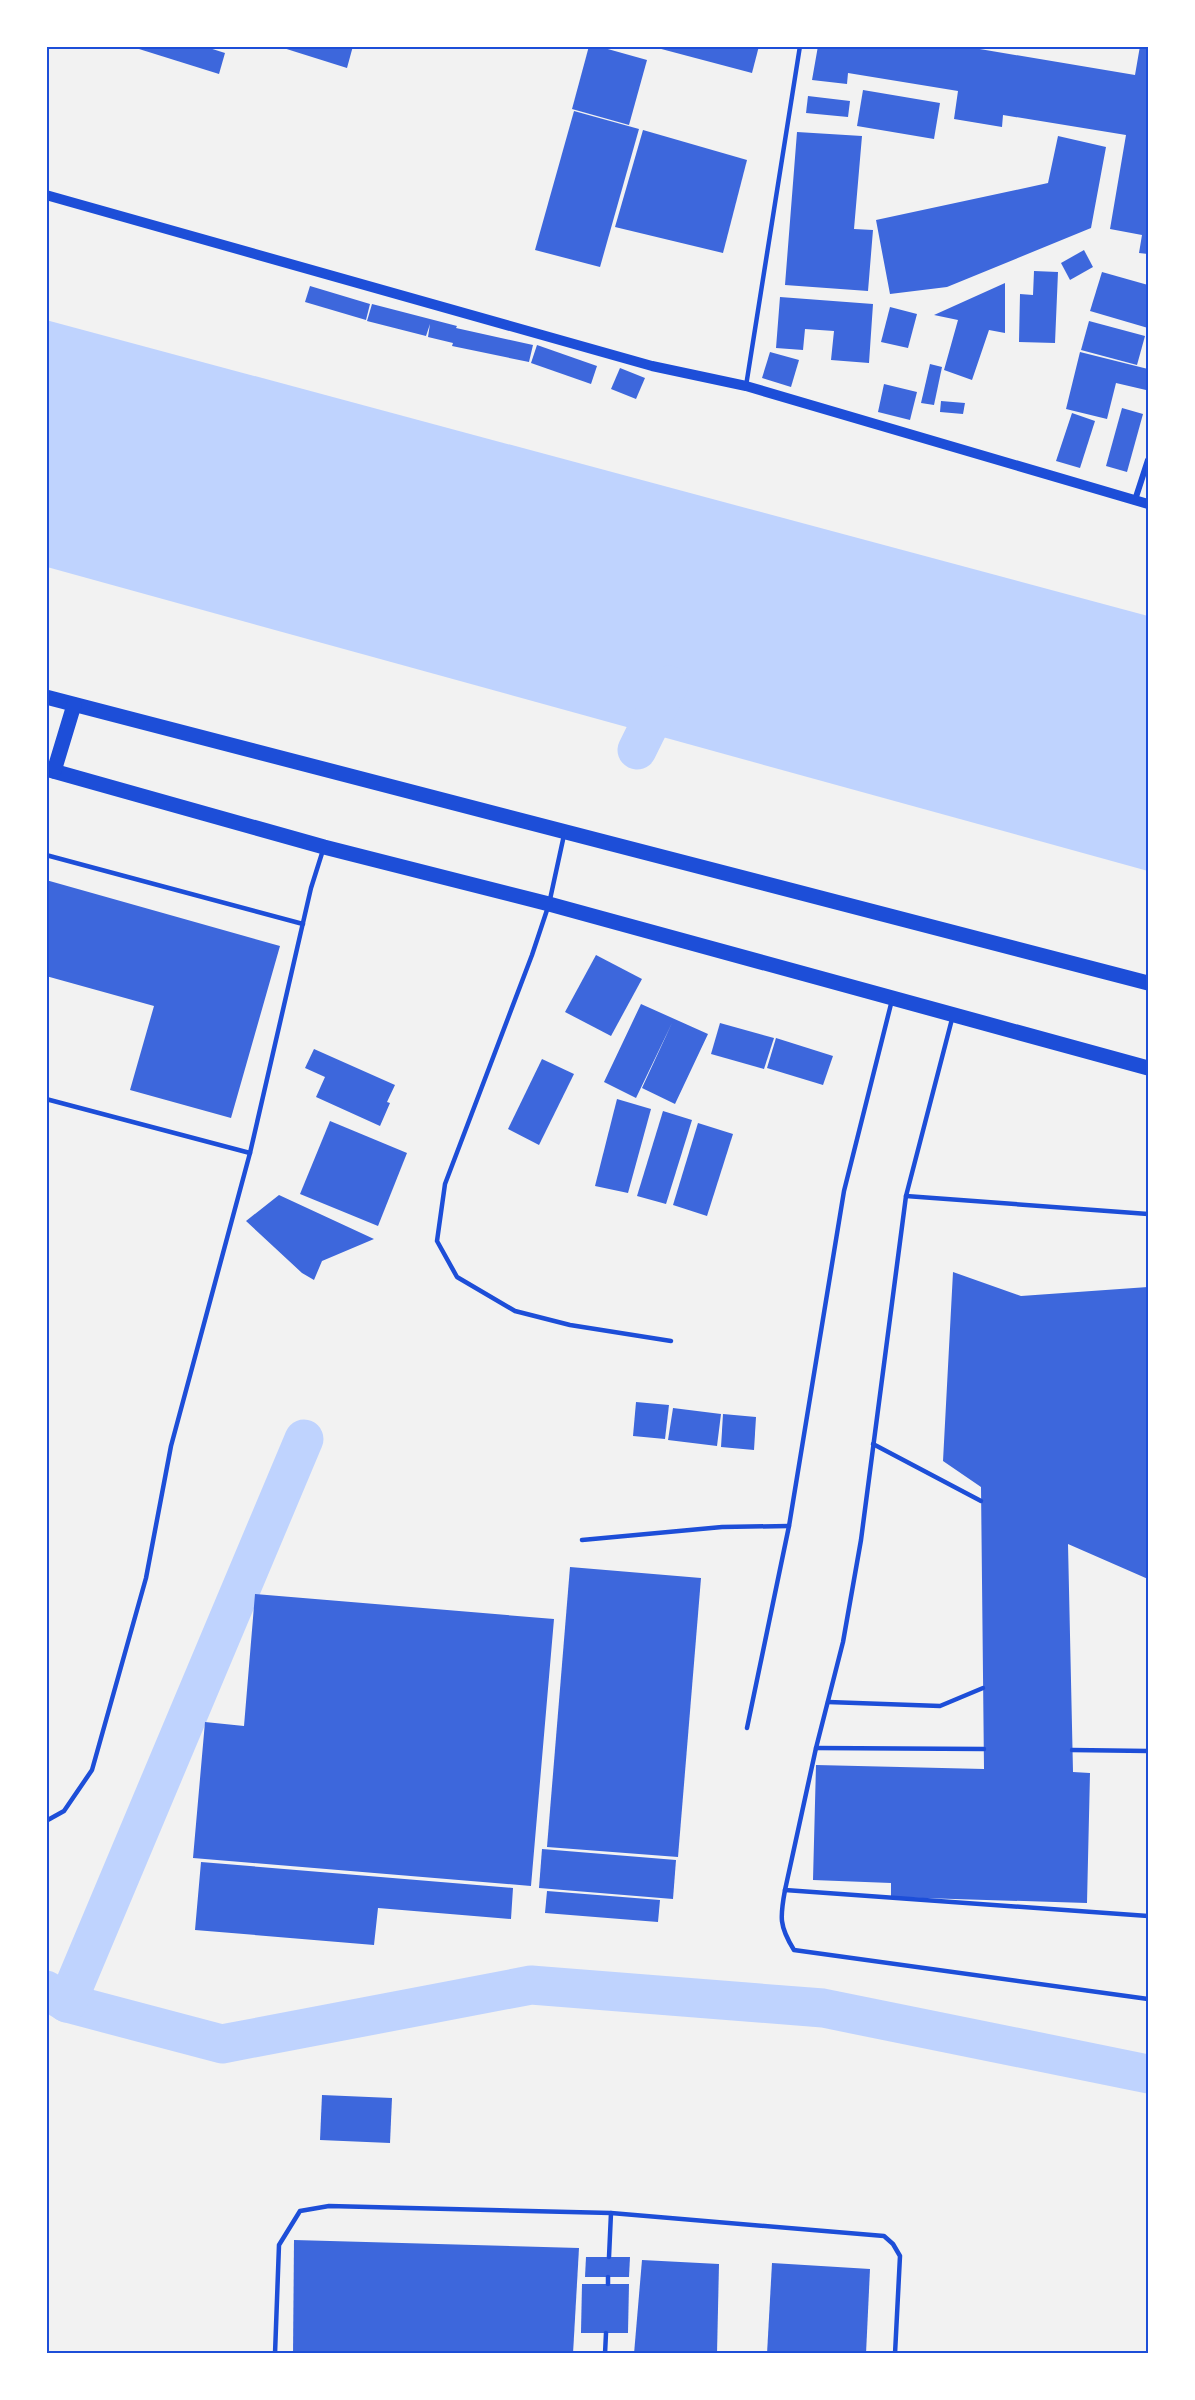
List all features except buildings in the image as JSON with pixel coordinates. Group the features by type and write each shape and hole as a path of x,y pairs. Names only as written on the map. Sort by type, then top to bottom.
{"main road":[{"path":"46,697 1149,983"},
{"path":"74,705 50,770 324,847 549,904 1149,1068"}],"street":[{"path":"46,195 652,366 746,386 1149,504"},
{"path":"1136,500 1149,460"}],"lane":[{"path":"746,386 801,46"},
{"path":"564,833 549,904 532,955 445,1184 437,1241 457,1277 514,1311 570,1325 671,1341"},
{"path":"46,1821 64,1812 92,1770 146,1578 171,1446 250,1153 303,924 324,847"},
{"path":"46,855 303,924"},
{"path":"747,1728 789,1526 844,1191 892,997"},
{"path":"953,1016 906,1196 859,1551 843,1642 784,1890 780,1914 783,1932 794,1950 1149,1999"},
{"path":"46,1099 250,1153"},
{"path":"906,1196 1149,1214"},
{"path":"873,1444 981,1502"},
{"path":"582,1540 722,1527 789,1526"},
{"path":"828,1702 940,1706 983,1688"},
{"path":"816,1748 984,1749"},
{"path":"1072,1750 1149,1751"},
{"path":"784,1890 1149,1916"},
{"path":"275,2354 279,2245 300,2211 329,2206 611,2213 884,2236 893,2244 900,2256 895,2354"},
{"path":"609,2257 611,2213"},
{"path":"605,2354 606,2333"}],"water":[{"path":"46,320 1148,616 1148,871 47,567"}],"waterway":[{"path":"637,750 669,685"},
{"path":"67,2003 304,1439"},
{"path":"46,1990 67,2003 222,2044 531,1985 823,2008 1148,2074"}]}
